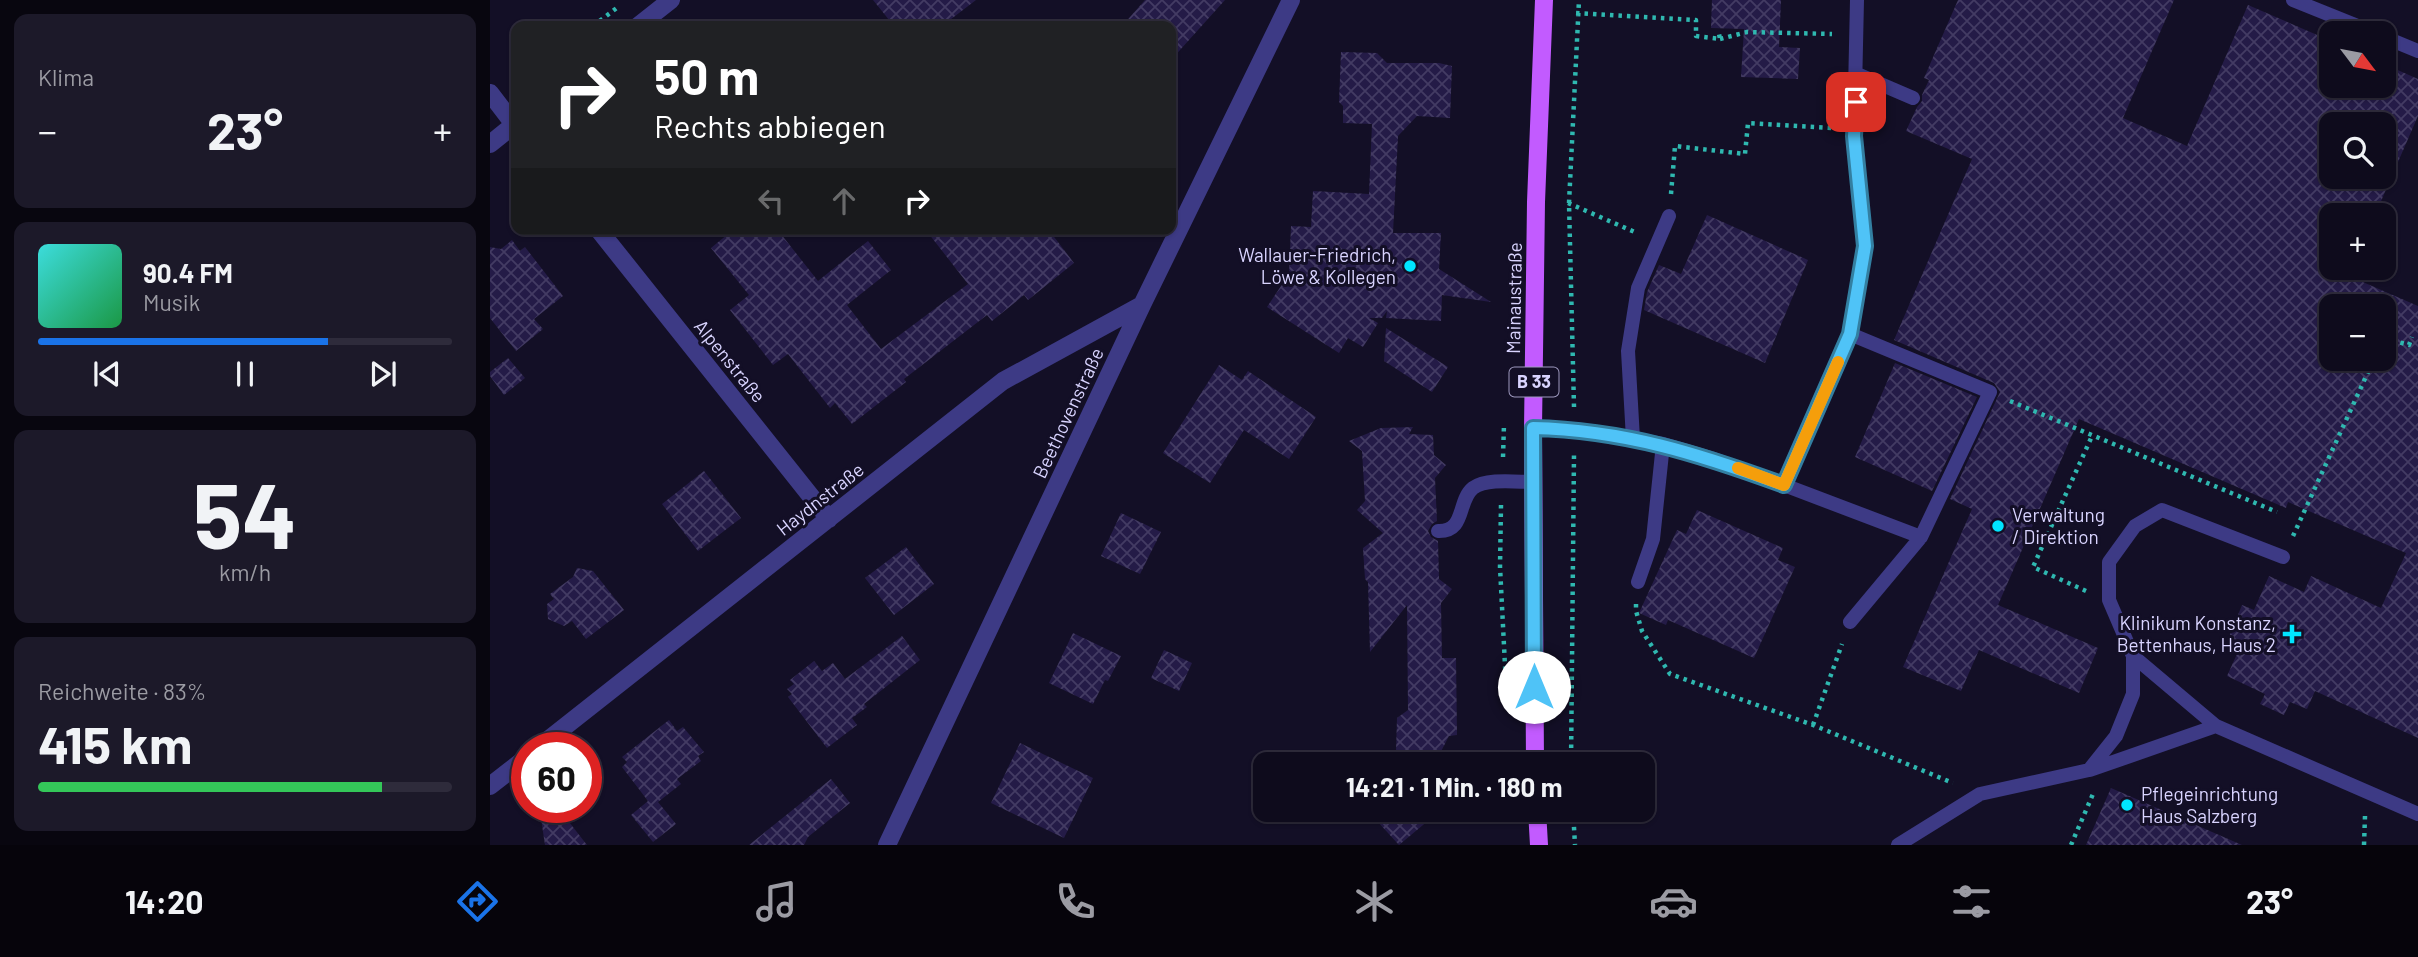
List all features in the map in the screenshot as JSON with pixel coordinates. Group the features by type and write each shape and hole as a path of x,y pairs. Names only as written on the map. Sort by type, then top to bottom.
{"main road":[{"name":"Mainaustraße","path":"1535,752 1533,428 1536,202 1544,5"},
{"path":"1538,822 1539,845"}],"street":[{"path":"644,21 671,0"},
{"name":"Beethovenstraße","path":"887,845 1142,305 1291,0"},
{"path":"490,93 511,119"},
{"path":"490,144 511,129"},
{"name":"Alpenstraße","path":"603,235 829,519"},
{"name":"Haydnstraße","path":"558,732 1003,381 1142,305"},
{"path":"490,786 511,770"}],"lane":[{"path":"1784,485 1850,334 1865,246 1855,129 1857,0"},
{"path":"2293,0 2345,21"},
{"path":"2396,42 2418,51"},
{"path":"1857,74 1913,98"},
{"path":"1633,439 1628,351 1638,288 1669,216"},
{"path":"1850,334 1990,393 1922,537 1850,622"},
{"path":"1533,428 1574,429 1663,444 1714,459 1922,537"},
{"path":"1638,582 1654,539 1663,444"},
{"path":"1438,531 1456,525 1466,499 1474,488 1490,483 1533,482"},
{"path":"2089,770 2116,736 2133,694 2133,656 2109,600 2109,562 2135,526 2162,510 2283,557"},
{"path":"2133,656 2216,726 2418,814"},
{"path":"1898,845 1980,794 2089,770 2216,726"}],"path":[{"path":"599,21 626,0"},
{"path":"1571,752 1574,429 1569,203 1579,0"},
{"path":"1544,5 1578,13 1696,20 1696,36 1747,32 1857,35"},
{"path":"1669,216 1675,145 1745,154 1748,123 1855,129"},
{"path":"1536,202 1569,203 1658,242"},
{"path":"2396,341 2409,345 2412,337"},
{"path":"2283,557 2368,371"},
{"path":"1990,393 2277,512"},
{"path":"2092,436 2033,567 2109,600"},
{"path":"1638,582 1636,611 1642,631 1670,674 1813,726 1980,794"},
{"path":"1813,726 1850,622"},
{"path":"2071,845 2095,789"},
{"path":"1574,822 1575,845"}],"building":[{"path":"873,0 976,0 949,21 890,21"},
{"path":"1145,0 1225,0 1176,54 1176,21 1126,21"},
{"path":"1712,0 1781,0 1779,47 1800,48 1798,79 1741,77 1744,29 1711,28"},
{"path":"1958,0 2174,0 2123,118 2187,146 2248,5 2319,36 2319,98 2396,98 2396,69 2418,79 2418,116 2396,167 2396,112 2319,112 2319,189 2386,189 2380,203 2319,203 2319,280 2358,280 2390,294 2319,294 2319,371 2396,371 2396,296 2418,306 2418,738 2315,691 2307,709 2290,702 2284,715 2260,704 2265,694 2227,676 2242,643 2229,637 2242,605 2254,610 2269,576 2304,592 2311,576 2381,608 2406,553 2288,502 2286,508 2079,419 1998,605 2098,648 2079,693 1979,650 1961,691 1903,667 1972,509 1950,499 2000,392 1994,383 1894,340 1972,159 1906,131 1922,101 1929,80 1924,78"},
{"path":"1341,52 1377,53 1387,63 1439,63 1452,66 1450,118 1417,116 1398,136 1393,233 1441,233 1439,269 1491,302 1442,295 1441,321 1386,318 1387,311 1382,318 1369,318 1378,323 1363,347 1348,338 1339,353 1267,307 1289,274 1291,226 1311,227 1313,191 1369,194 1372,124 1343,123 1343,106 1339,102"},
{"path":"1707,215 1808,260 1765,363 1644,310 1647,292 1659,265 1681,274"},
{"path":"727,235 782,235 818,281 868,241 891,270 847,305 881,349 968,284 930,235 1053,235 1074,263 1028,300 1024,295 992,321 987,315 904,379 906,382 852,424 835,403 830,408 788,354 773,365 730,310 749,295 711,248"},
{"path":"512,240 520,251 525,247 563,296 534,319 543,329 516,351 490,318 490,247 501,249"},
{"path":"1386,328 1448,367 1432,392 1384,361"},
{"path":"508,358 525,378 504,395 490,372"},
{"path":"1895,363 1977,397 1932,491 1855,457"},
{"path":"1219,365 1242,380 1248,371 1316,417 1289,459 1244,430 1210,483 1163,453"},
{"path":"1413,427 1409,434 1433,435 1434,455 1446,465 1435,478 1437,521 1428,531 1431,537 1438,541 1439,579 1452,589 1441,603 1442,658 1456,658 1457,735 1449,736 1441,752 1395,752 1397,718 1408,710 1407,605 1370,652 1368,582 1365,579 1363,548 1383,533 1357,510 1365,501 1362,451 1349,441 1381,428"},
{"path":"704,471 741,518 698,551 662,504"},
{"path":"1697,510 1783,548 1778,560 1795,567 1754,658 1668,620 1666,625 1639,613 1677,530 1686,534"},
{"path":"1121,513 1161,532 1140,574 1101,556"},
{"path":"906,547 934,584 894,615 865,578"},
{"path":"577,568 593,571 624,610 586,639 572,621 564,626 548,619 547,604 554,599 550,594 573,577"},
{"path":"1073,633 1121,656 1093,704 1049,683"},
{"path":"902,636 920,660 864,704 867,707 852,718 857,725 827,748 788,697 792,694 787,689 794,684 790,680 814,661 822,671 833,663 845,679"},
{"path":"1164,650 1192,663 1179,691 1151,678"},
{"path":"669,720 677,731 683,727 704,752 698,756 701,761 677,779 681,784 658,802 676,824 653,842 631,815 648,801 622,767 627,762 622,757"},
{"path":"1020,743 1093,778 1064,838 991,803"},
{"path":"831,779 850,803 808,837 804,845 749,845"},
{"name":"Pflegeinrichtung Haus Salzberg","path":"2111,788 2242,845 2086,845"},
{"path":"1378,822 1427,822 1399,845"},
{"path":"542,823 570,823 587,845 545,845"}],"slow traffic":[{"path":"1738,468 1784,485 1838,362"}],"place":[{"name":"Wallauer-Friedrich, Löwe & Kollegen","path":"1410,266"},
{"name":"Verwaltung / Direktion","path":"1998,526"},
{"name":"Klinikum Konstanz, Bettenhaus, Haus 2","path":"2292,634"},
{"name":"Pflegeinrichtung Haus Salzberg","path":"2127,805"}],"route":[{"path":"1534,687 1533,428 1574,429 1663,444 1714,459 1784,485 1850,334 1865,246 1854,136 1856,102"}]}
